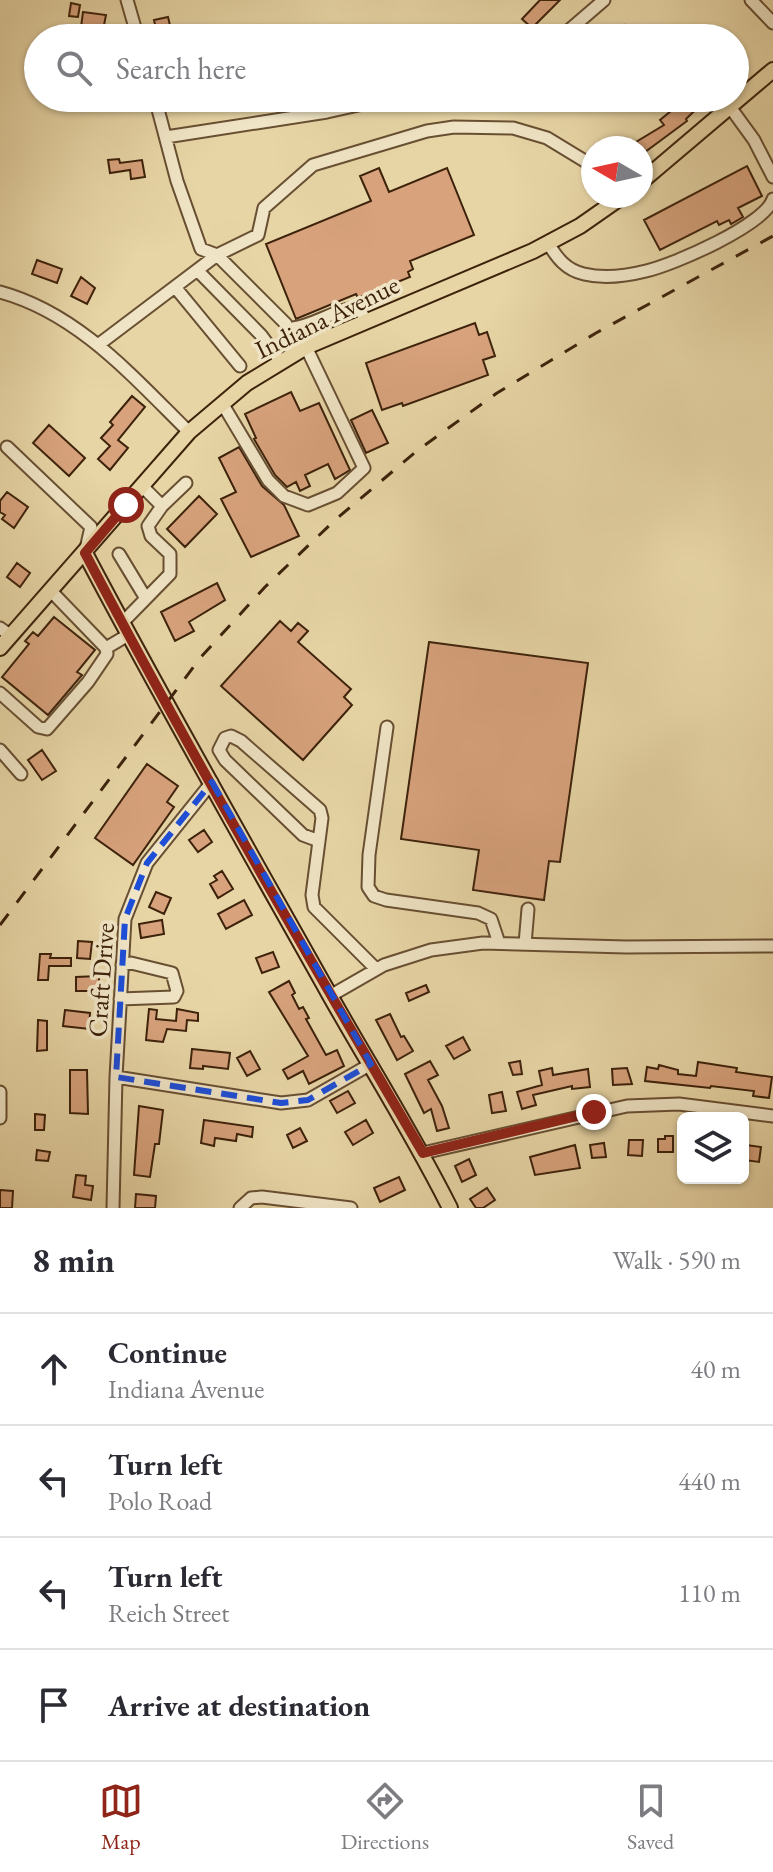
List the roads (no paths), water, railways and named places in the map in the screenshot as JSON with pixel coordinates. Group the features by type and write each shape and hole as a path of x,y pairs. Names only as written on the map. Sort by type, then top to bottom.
{"main road":[{"path":"749,91 773,70"},
{"path":"653,172 724,112"},
{"name":"Indiana Avenue","path":"0,648 6,632 51,591 189,432 222,403 293,355 548,243 606,208"},
{"path":"85,553 330,996 423,1153 450,1208"}],"street":[{"path":"127,0 134,24"},
{"path":"576,24 604,0"},
{"path":"751,0 773,23"},
{"path":"159,112 177,181 201,249 217,255 286,324"},
{"path":"166,137 327,112"},
{"path":"734,112 754,140 773,177"},
{"path":"98,345 217,255 258,235 264,208 313,165 427,131 454,127 513,128 547,138 581,159"},
{"path":"548,243 558,260 586,275 618,276 648,271 696,253 726,237 767,211 773,199"},
{"path":"197,270 261,335 293,355"},
{"path":"175,287 240,366"},
{"path":"0,292 54,313 98,345 189,432"},
{"path":"222,403 268,480 284,496 308,505 337,493 364,468 293,355 287,338 293,328 309,326 351,308 359,308 366,321"},
{"path":"7,447 91,527 85,553"},
{"path":"106,648 125,629 145,597 170,574 170,554 151,536 148,526 162,506 186,483"},
{"path":"143,487 162,506"},
{"path":"119,554 145,597"},
{"path":"0,693 38,727 47,729 88,682 107,654 106,648 51,591"},
{"path":"387,727 369,855 368,887 374,896 386,900 478,913 491,919 499,943"},
{"path":"319,841 303,835 225,760 219,750 225,738 231,736 241,741 320,810 319,841 312,895 314,907 376,969"},
{"path":"0,750 21,774"},
{"name":"Craft Drive","path":"113,1208 116,1077 125,919 147,863 212,782"},
{"path":"525,944 528,909"},
{"path":"330,996 376,969 431,950 483,943 773,946"},
{"path":"120,999 174,997 177,991 172,973 131,963 122,965"},
{"path":"116,1077 281,1103 308,1100 371,1064"},
{"path":"0,1092 0,1118"},
{"path":"423,1153 627,1106 679,1104 773,1116"},
{"path":"240,1208 251,1198 262,1197 351,1208"}],"railway":[{"path":"0,925 201,657 265,587 335,520 418,450 497,393 596,333 773,236"}]}
